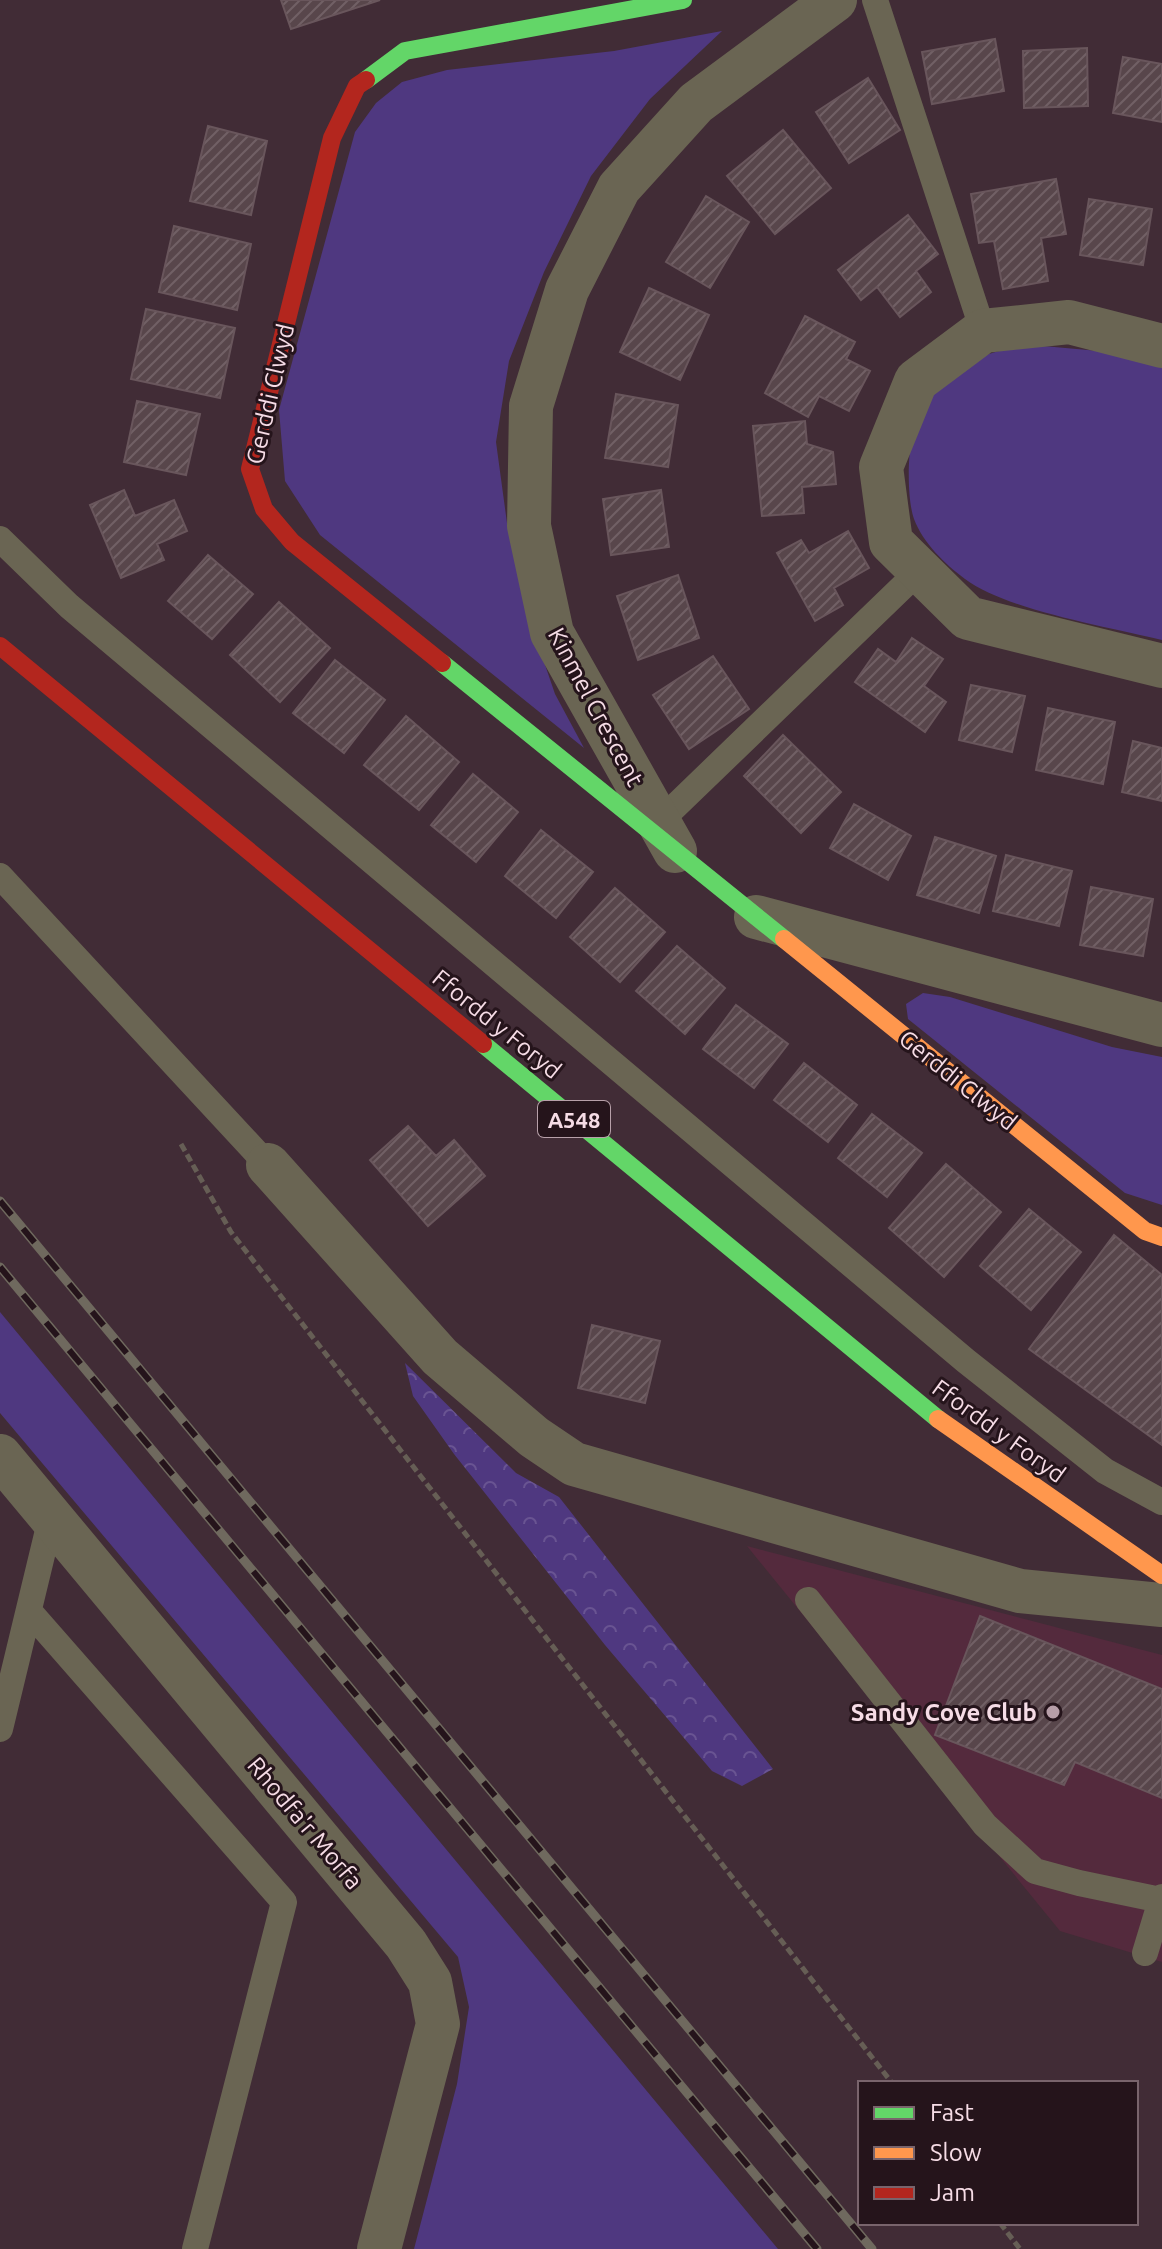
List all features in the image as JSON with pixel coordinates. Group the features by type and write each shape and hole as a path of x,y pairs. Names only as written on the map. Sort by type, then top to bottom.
{"street":[{"name":"Gerddi Clwyd","path":"683,0 405,51 357,86 332,138 250,469 264,509 292,542 668,838 756,917 1145,1231 1162,1237"},
{"name":"Kinmel Crescent","path":"668,838 552,633 529,526 531,406 567,290 619,188 696,103 835,0"},
{"path":"1162,346 1069,322 983,331 916,381 881,467 891,542 968,618 1162,666"},
{"name":"Ffordd y Foryd","path":"0,646 952,1430 1162,1575"},
{"name":"Gerddi Clwyd","path":"756,917 1162,1025"},
{"path":"268,1165 440,1357 534,1437 574,1464 1020,1591 1162,1605"},
{"name":"Rhodfa'r Morfa","path":"0,1456 406,1944 430,1982 438,2024 379,2249"}],"lane":[{"path":"875,0 983,331"},
{"path":"0,539 69,606 966,1361 1105,1471 1162,1502"},
{"path":"668,838 920,570"},
{"path":"0,876 268,1165"},
{"path":"0,1729 51,1518"},
{"path":"808,1600 985,1825 1035,1871 1162,1899 1145,1953"},
{"path":"29,1611 284,1902 195,2249"}],"path":[{"path":"179,1141 231,1232 890,2081"},
{"path":"1002,2225 1020,2249"}],"shaded area":[{"path":"747,1546 1162,1655 1162,1962 1060,1931"}],"green space":[{"path":"722,31 650,99 591,176 544,272 509,361 496,442 507,523 528,615 555,694 584,748 320,535 285,481 279,410 355,132 376,103 402,82 447,70 614,51"},
{"path":"1043,346 1110,352 1162,365 1162,640 1059,616 983,590 942,560 914,519 909,493 909,458 914,424 925,400 946,380 989,354"},
{"path":"923,993 950,997 1112,1047 1162,1057 1162,1205 1125,1193 908,1019 906,1004"},
{"path":"0,1312 778,2249 414,2249 457,2084 469,2007 458,1957 0,1413"},
{"path":"405,1363 516,1473 559,1497 773,1769 742,1786 712,1771 605,1645 454,1454 413,1396"}],"building":[{"path":"281,0 380,0 291,29"},
{"path":"995,39 1004,91 932,104 922,52"},
{"path":"1087,48 1088,106 1024,108 1023,51"},
{"path":"1123,57 1162,64 1162,122 1113,113"},
{"path":"868,78 900,130 849,163 816,112"},
{"path":"208,126 267,141 251,215 190,201"},
{"path":"783,130 831,188 775,234 727,176"},
{"path":"1056,179 1066,234 1041,238 1048,281 1003,289 994,241 979,243 971,194"},
{"path":"706,196 749,222 710,288 666,262"},
{"path":"1089,199 1152,209 1143,265 1080,255"},
{"path":"908,215 938,254 916,271 931,292 900,317 877,287 861,300 838,270"},
{"path":"174,226 251,244 237,310 159,292"},
{"path":"649,288 709,315 680,380 620,352"},
{"path":"146,309 235,328 220,398 131,379"},
{"path":"805,316 855,342 846,359 870,371 849,411 819,396 808,417 765,393"},
{"path":"616,394 678,405 668,467 605,458"},
{"path":"137,401 200,414 186,475 124,462"},
{"path":"805,421 807,444 833,452 836,484 802,487 804,513 762,516 753,426"},
{"path":"124,490 135,516 174,500 187,531 157,544 164,560 121,578 90,505"},
{"path":"661,490 669,547 611,555 603,499"},
{"path":"848,531 869,568 834,588 843,605 815,621 777,553 801,540 809,553"},
{"path":"208,555 253,594 212,639 168,601"},
{"path":"678,575 699,638 638,660 617,596"},
{"path":"279,602 330,648 280,702 230,655"},
{"path":"912,638 943,659 924,686 946,702 925,732 855,682 878,649 896,662"},
{"path":"713,656 749,709 689,749 653,695"},
{"path":"335,660 385,700 344,753 293,713"},
{"path":"971,685 1025,696 1012,752 959,740"},
{"path":"1048,708 1115,722 1103,784 1036,770"},
{"path":"406,716 459,762 419,810 364,765"},
{"path":"783,735 841,792 801,833 744,776"},
{"path":"1133,741 1162,748 1162,801 1122,792"},
{"path":"473,774 518,812 476,862 431,825"},
{"path":"854,804 911,836 888,880 830,848"},
{"path":"541,830 593,872 556,918 505,876"},
{"path":"935,837 996,856 979,913 917,895"},
{"path":"1006,855 1072,871 1059,926 993,911"},
{"path":"1091,887 1153,899 1143,956 1080,945"},
{"path":"615,888 665,932 620,982 570,937"},
{"path":"677,946 725,988 685,1034 636,991"},
{"path":"736,1005 788,1044 754,1088 703,1049"},
{"path":"804,1063 857,1105 828,1142 774,1100"},
{"path":"872,1114 922,1153 887,1197 838,1158"},
{"path":"408,1126 436,1156 454,1140 485,1176 428,1226 370,1160"},
{"path":"946,1164 1001,1212 944,1277 889,1228"},
{"path":"1029,1209 1081,1252 1031,1310 980,1266"},
{"path":"1114,1235 1162,1275 1162,1445 1029,1349"},
{"path":"592,1325 660,1341 645,1403 578,1388"},
{"name":"Sandy Cove Club","path":"980,1616 1162,1689 1162,1798 1075,1762 1064,1785 935,1735"}],"railway":[{"path":"0,1201 872,2249"},
{"path":"0,1267 817,2249"}],"traffic: fast":[{"path":"366,80 405,51 683,0"},
{"path":"442,663 784,939"},
{"path":"483,1044 938,1419"}],"traffic: slow":[{"path":"784,939 1145,1231 1162,1237"},
{"path":"938,1419 1162,1575"}],"traffic: jam":[{"path":"366,80 357,86 332,138 250,469 264,509 292,542 442,663"},
{"path":"0,646 483,1044"}],"place":[{"name":"Sandy Cove Club","path":"1053,1712"}]}
